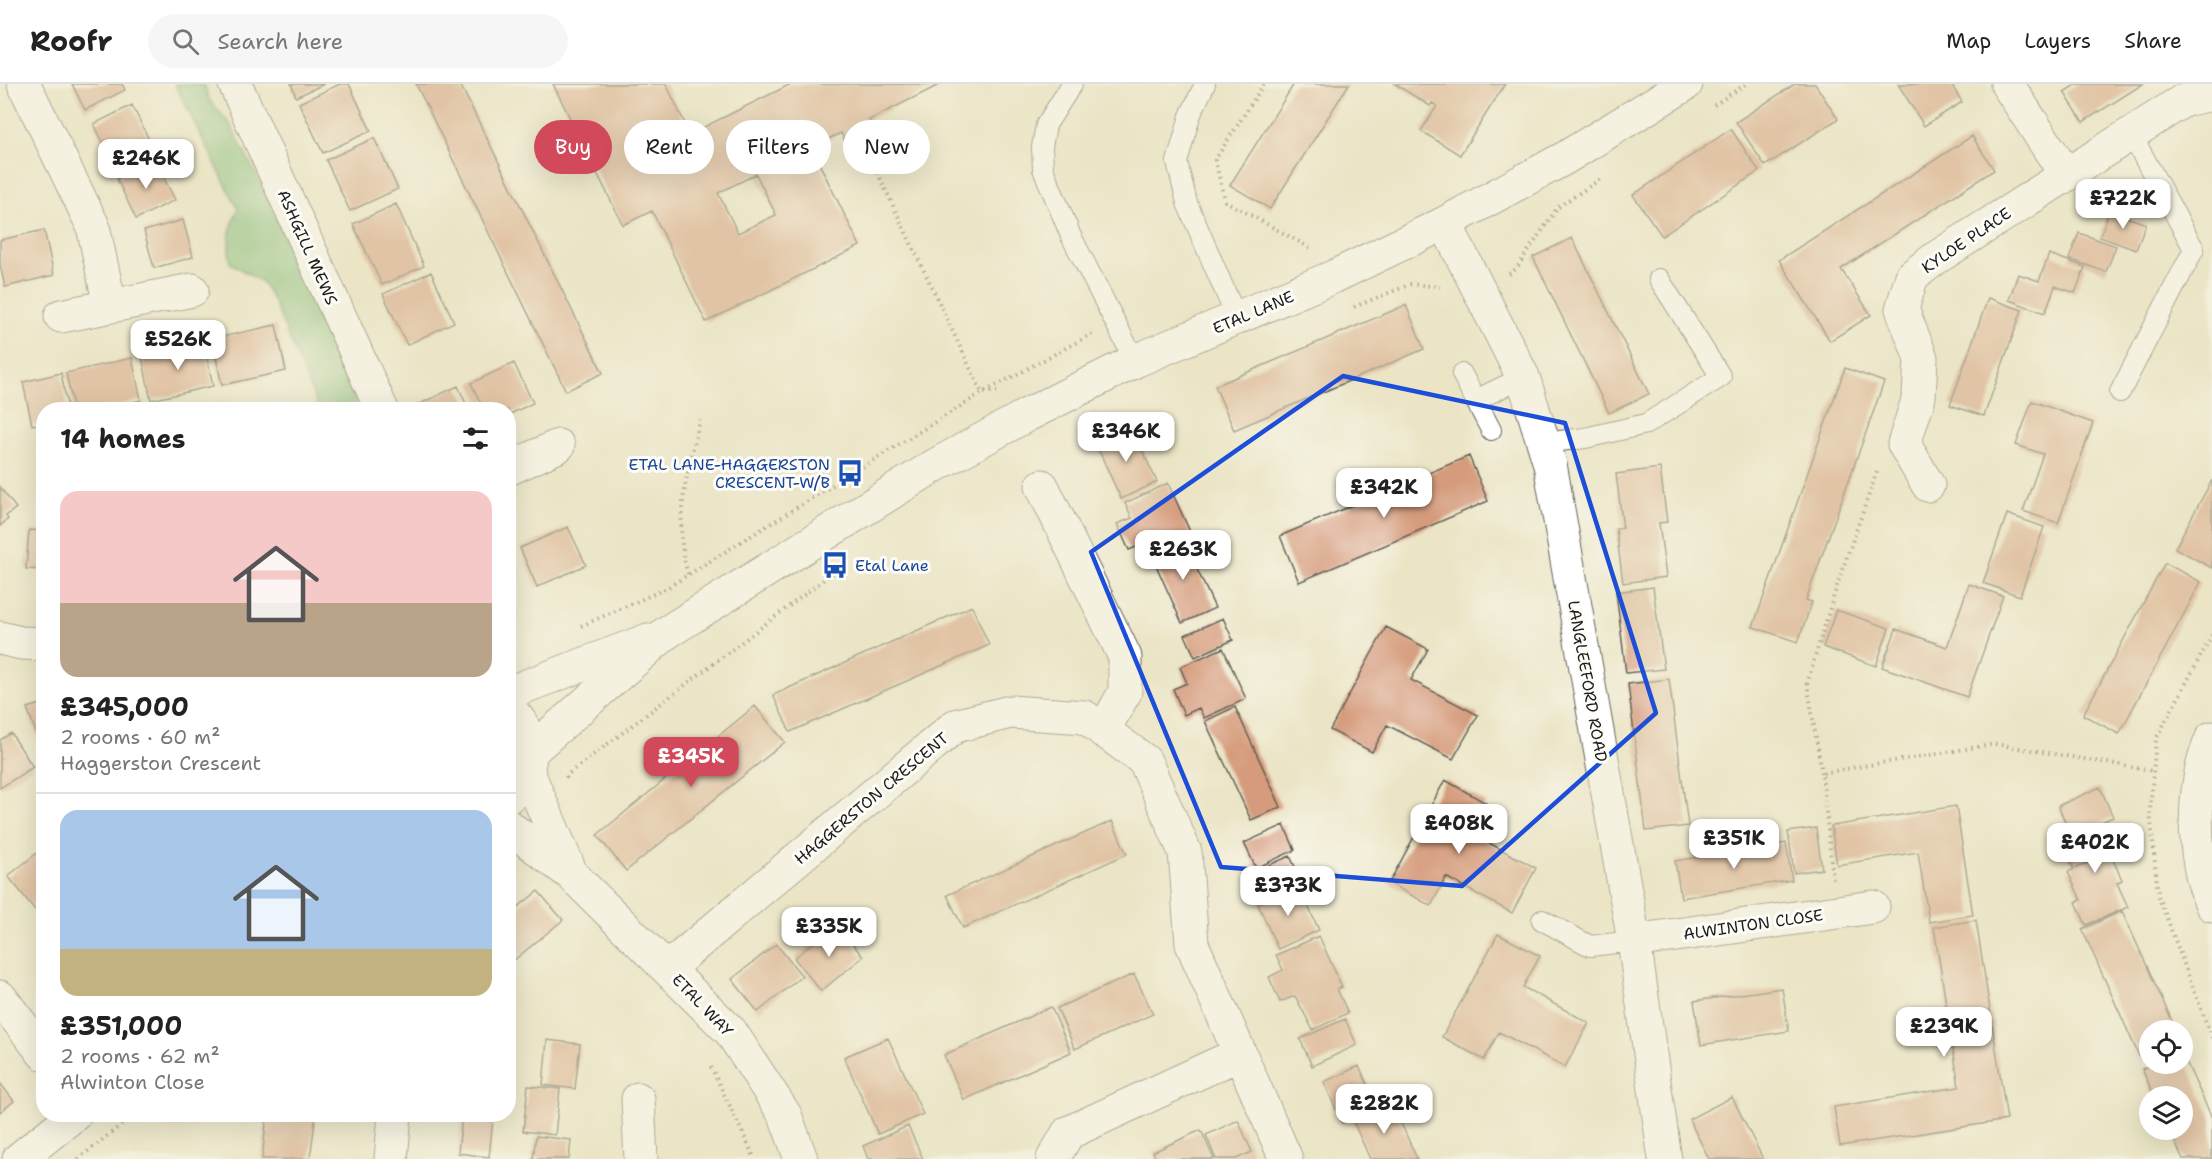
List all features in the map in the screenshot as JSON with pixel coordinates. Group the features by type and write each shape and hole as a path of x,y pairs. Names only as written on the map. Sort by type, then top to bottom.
{"street":[{"path":"24,84 93,226 110,306"},
{"name":"ASHGILL MEWS","path":"235,84 378,402"},
{"name":"ETAL LANE","path":"516,788 521,783 529,761 666,633 934,466 1135,362 1333,278 1445,223 1565,158 1686,84"},
{"path":"2007,84 2066,175"},
{"name":"KYLOE PLACE","path":"1904,444 1919,397 1921,358 1902,309 1912,276 1936,258 2184,100 2212,94"},
{"name":"LANGLEEFORD ROAD","path":"1445,223 1523,377 1550,464 1634,941 1665,1159"},
{"path":"61,316 192,290"},
{"path":"1904,444 1928,485"},
{"path":"516,465 558,446"},
{"path":"1042,486 1125,657 1125,692 1103,731"},
{"name":"ETAL LANE","path":"516,690 666,633"},
{"path":"0,638 36,644"},
{"name":"HAGGERSTON CRESCENT","path":"668,968 955,726 1010,712 1085,717 1145,761 1185,852 1192,944 1286,1159"},
{"name":"ETAL WAY","path":"516,717 525,730 529,761 551,827 572,875"},
{"path":"2212,738 2203,758 2196,825 2205,888 2212,905"},
{"name":"ETAL WAY","path":"516,832 572,875 731,1032 785,1115 801,1159"},
{"name":"ALWINTON CLOSE","path":"1634,941 1873,907"},
{"path":"0,997 36,1044"},
{"path":"1053,1159 1068,1133 1239,1054"},
{"path":"638,1099 640,1159"},
{"path":"19,1159 65,1122"},
{"path":"391,1159 394,1122"}],"lane":[{"path":"1072,84 1046,125 1042,147 1043,169 1082,257 1135,362"},
{"path":"1205,84 1190,116 1177,162 1186,203 1237,319"},
{"path":"2120,392 2194,249 2131,134"},
{"path":"1543,443 1585,438 1646,424 1721,377 1659,279"},
{"path":"1462,374 1491,430"},
{"path":"1476,400 1523,377"},
{"path":"1542,920 1590,946 1634,941"}],"path":[{"path":"1264,84 1215,160 1225,201 1322,255 1333,278"},
{"path":"1706,110 1746,84"},
{"path":"878,174 982,393"},
{"path":"1346,310 1411,284 1480,291 1516,270 1558,207 1608,174"},
{"path":"578,628 665,589 982,393 1114,322"},
{"path":"982,393 1013,389 1027,416"},
{"path":"688,574 683,559 680,518 700,420"},
{"path":"1837,912 1822,773 1807,683 1838,582 1884,453 1904,444"},
{"path":"551,827 568,774 846,562"},
{"path":"1822,773 1995,744 2154,771"},
{"path":"706,1058 755,1159"},
{"path":"78,1159 125,1122"}],"highlighted area":[{"path":"1343,376 1565,423 1656,713 1462,886 1221,867 1091,552"}],"green space":[{"path":"175,84 204,84 210,101 230,124 263,188 355,402 316,402 273,300 262,282 230,263 230,235 238,209"}],"building":[{"path":"72,84 122,84 125,90 85,110"},
{"path":"291,84 324,84 296,97"},
{"path":"340,84 349,84 371,131 323,153 299,103"},
{"path":"416,84 460,84 603,373 566,391"},
{"path":"553,84 666,84 683,120 624,120 624,174 714,174 714,122 791,84 941,84 869,120 843,120 843,137 841,133 831,138 831,120 726,120 726,174 756,174 824,174 860,246 706,322 652,211 623,225 598,174 612,174 612,120 571,120","holes":["756,174 776,215 738,233 718,193"]},
{"path":"1294,84 1349,84 1270,209 1230,185"},
{"path":"1395,84 1505,84 1460,155 1421,131 1437,106 1432,103 1430,106"},
{"path":"1795,84 1815,84 1838,119 1765,166 1736,122"},
{"path":"1898,84 1951,84 1962,102 1924,126"},
{"path":"2077,84 2143,84 2083,122 2064,92"},
{"path":"132,105 155,152 117,170 94,124"},
{"path":"1731,129 1759,171 1662,236 1633,195"},
{"path":"1972,136 1994,170 1841,269 1871,315 1830,341 1779,260"},
{"path":"374,138 398,189 350,211 326,160"},
{"path":"155,160 175,200 136,219 117,179"},
{"path":"396,204 424,266 382,285 353,224"},
{"path":"2109,211 2146,224 2136,250 2100,237"},
{"path":"183,220 193,257 154,268 144,231"},
{"path":"44,230 54,275 5,287 0,265 0,240"},
{"path":"2079,233 2116,246 2106,272 2069,259"},
{"path":"1572,238 1649,394 1609,413 1533,257"},
{"path":"2049,254 2085,267 2075,293 2055,286 2045,313 2009,300 2018,274 2039,281"},
{"path":"431,272 454,322 407,345 383,294"},
{"path":"1988,298 2022,310 1984,416 1950,405"},
{"path":"1406,305 1424,349 1234,430 1215,386"},
{"path":"276,325 286,371 222,385 212,339"},
{"path":"204,343 213,386 151,400 142,357"},
{"path":"132,358 141,400 72,402 66,373"},
{"path":"514,363 533,403 516,411 516,402 480,402 471,383"},
{"path":"1845,368 1884,382 1806,600 1812,602 1798,642 1753,627"},
{"path":"61,373 66,402 36,402 36,424 32,425 23,382"},
{"path":"458,386 465,402 424,402"},
{"path":"2032,401 2093,423 2058,523 2023,511 2043,454 2016,445"},
{"path":"1132,428 1157,482 1121,499 1096,444"},
{"path":"1469,456 1488,501 1299,582 1280,536"},
{"path":"1660,468 1667,522 1659,523 1666,577 1623,583 1616,529 1623,528 1616,474"},
{"path":"2212,480 2212,568 2175,548"},
{"path":"1168,483 1191,534 1148,554 1144,544 1129,550 1117,524 1132,518 1125,503"},
{"path":"0,487 16,508 6,516 8,519 0,526"},
{"path":"2007,514 2044,527 2020,596 1983,583"},
{"path":"568,527 586,565 537,587 520,548"},
{"path":"29,530 36,530 36,570 26,569"},
{"path":"1183,539 1215,608 1182,623 1151,554"},
{"path":"2165,563 2201,582 2119,734 2083,715"},
{"path":"1969,584 2003,596 1967,697 1882,667 1896,629 1947,647"},
{"path":"1653,587 1664,669 1626,673 1616,592"},
{"path":"972,606 989,645 790,732 773,695"},
{"path":"1836,610 1889,628 1876,666 1823,647"},
{"path":"1223,618 1233,640 1195,657 1185,635"},
{"path":"1386,627 1428,649 1411,680 1478,715 1453,759 1387,725 1372,752 1330,730"},
{"path":"1223,648 1246,699 1204,718 1199,708 1184,715 1173,689 1187,683 1180,667"},
{"path":"1669,679 1688,826 1646,831 1628,684"},
{"path":"36,705 36,733 27,708"},
{"path":"755,706 785,742 626,871 597,835"},
{"path":"1235,707 1281,807 1251,820 1205,721"},
{"path":"11,733 33,767 0,788 0,740"},
{"path":"1445,780 1486,803 1470,833 1536,868 1512,913 1446,877 1431,906 1389,883"},
{"path":"2100,787 2113,817 2071,835 2058,806"},
{"path":"1956,806 1973,915 1929,922 1918,852 1837,865 1831,826"},
{"path":"1112,821 1127,854 963,928 947,895"},
{"path":"2103,823 2115,849 2076,868 2110,853 2122,880 2117,883 2128,907 2086,925 2076,902 2081,900 2068,872 2074,869 2061,842"},
{"path":"1284,825 1295,850 1256,868 1244,843"},
{"path":"1816,828 1822,869 1794,873 1788,832"},
{"path":"1786,843 1792,880 1681,898 1675,861"},
{"path":"36,854 36,911 8,876"},
{"path":"1290,856 1301,880 1264,898 1253,872"},
{"path":"1298,885 1319,930 1278,949 1258,904"},
{"path":"538,891 563,920 516,958 516,909"},
{"path":"2122,911 2171,1020 2139,1020 2139,1056 2082,929"},
{"path":"1976,920 2007,1120 1840,1146 1834,1107 1959,1087 1934,927"},
{"path":"837,924 863,957 821,991 794,958"},
{"path":"1498,934 1540,956 1523,987 1589,1023 1565,1067 1499,1032 1484,1060 1442,1037"},
{"path":"1319,936 1342,987 1337,989 1348,1013 1313,1030 1295,996 1280,1002 1269,977 1283,970 1276,955"},
{"path":"776,944 802,976 758,1012 732,979"},
{"path":"1134,974 1153,1014 1075,1049 1057,1008"},
{"path":"1782,988 1789,1031 1701,1045 1694,1001"},
{"path":"1051,1007 1071,1052 964,1100 944,1055"},
{"path":"1345,1019 1357,1045 1312,1066 1300,1039"},
{"path":"888,1038 923,1114 878,1134 844,1057"},
{"path":"547,1040 580,1044 575,1089 543,1085"},
{"path":"1359,1066 1378,1107 1342,1123 1324,1082"},
{"path":"2144,1074 2192,1074 2212,1118 2212,1159 2183,1159 2174,1140 2193,1140 2193,1086 2150,1086"},
{"path":"0,1083 14,1101 0,1112"},
{"path":"528,1086 560,1089 555,1135 523,1131"},
{"path":"1732,1097 1763,1159 1709,1159 1689,1119"},
{"path":"1392,1103 1417,1159 1370,1159 1353,1121"},
{"path":"1238,1120 1252,1152 1236,1159 1216,1159 1206,1135"},
{"path":"266,1122 315,1122 310,1159 262,1159"},
{"path":"461,1122 493,1122 489,1157 458,1153"},
{"path":"908,1126 923,1159 868,1159 863,1146"},
{"path":"1201,1130 1214,1159 1156,1159 1153,1152"},
{"path":"536,1136 571,1140 569,1159 533,1159"}],"place":[{"name":"ETAL LANE-HAGGERSTON CRESCENT-W/B","path":"850,473"},
{"name":"Etal Lane","path":"835,565"}]}
